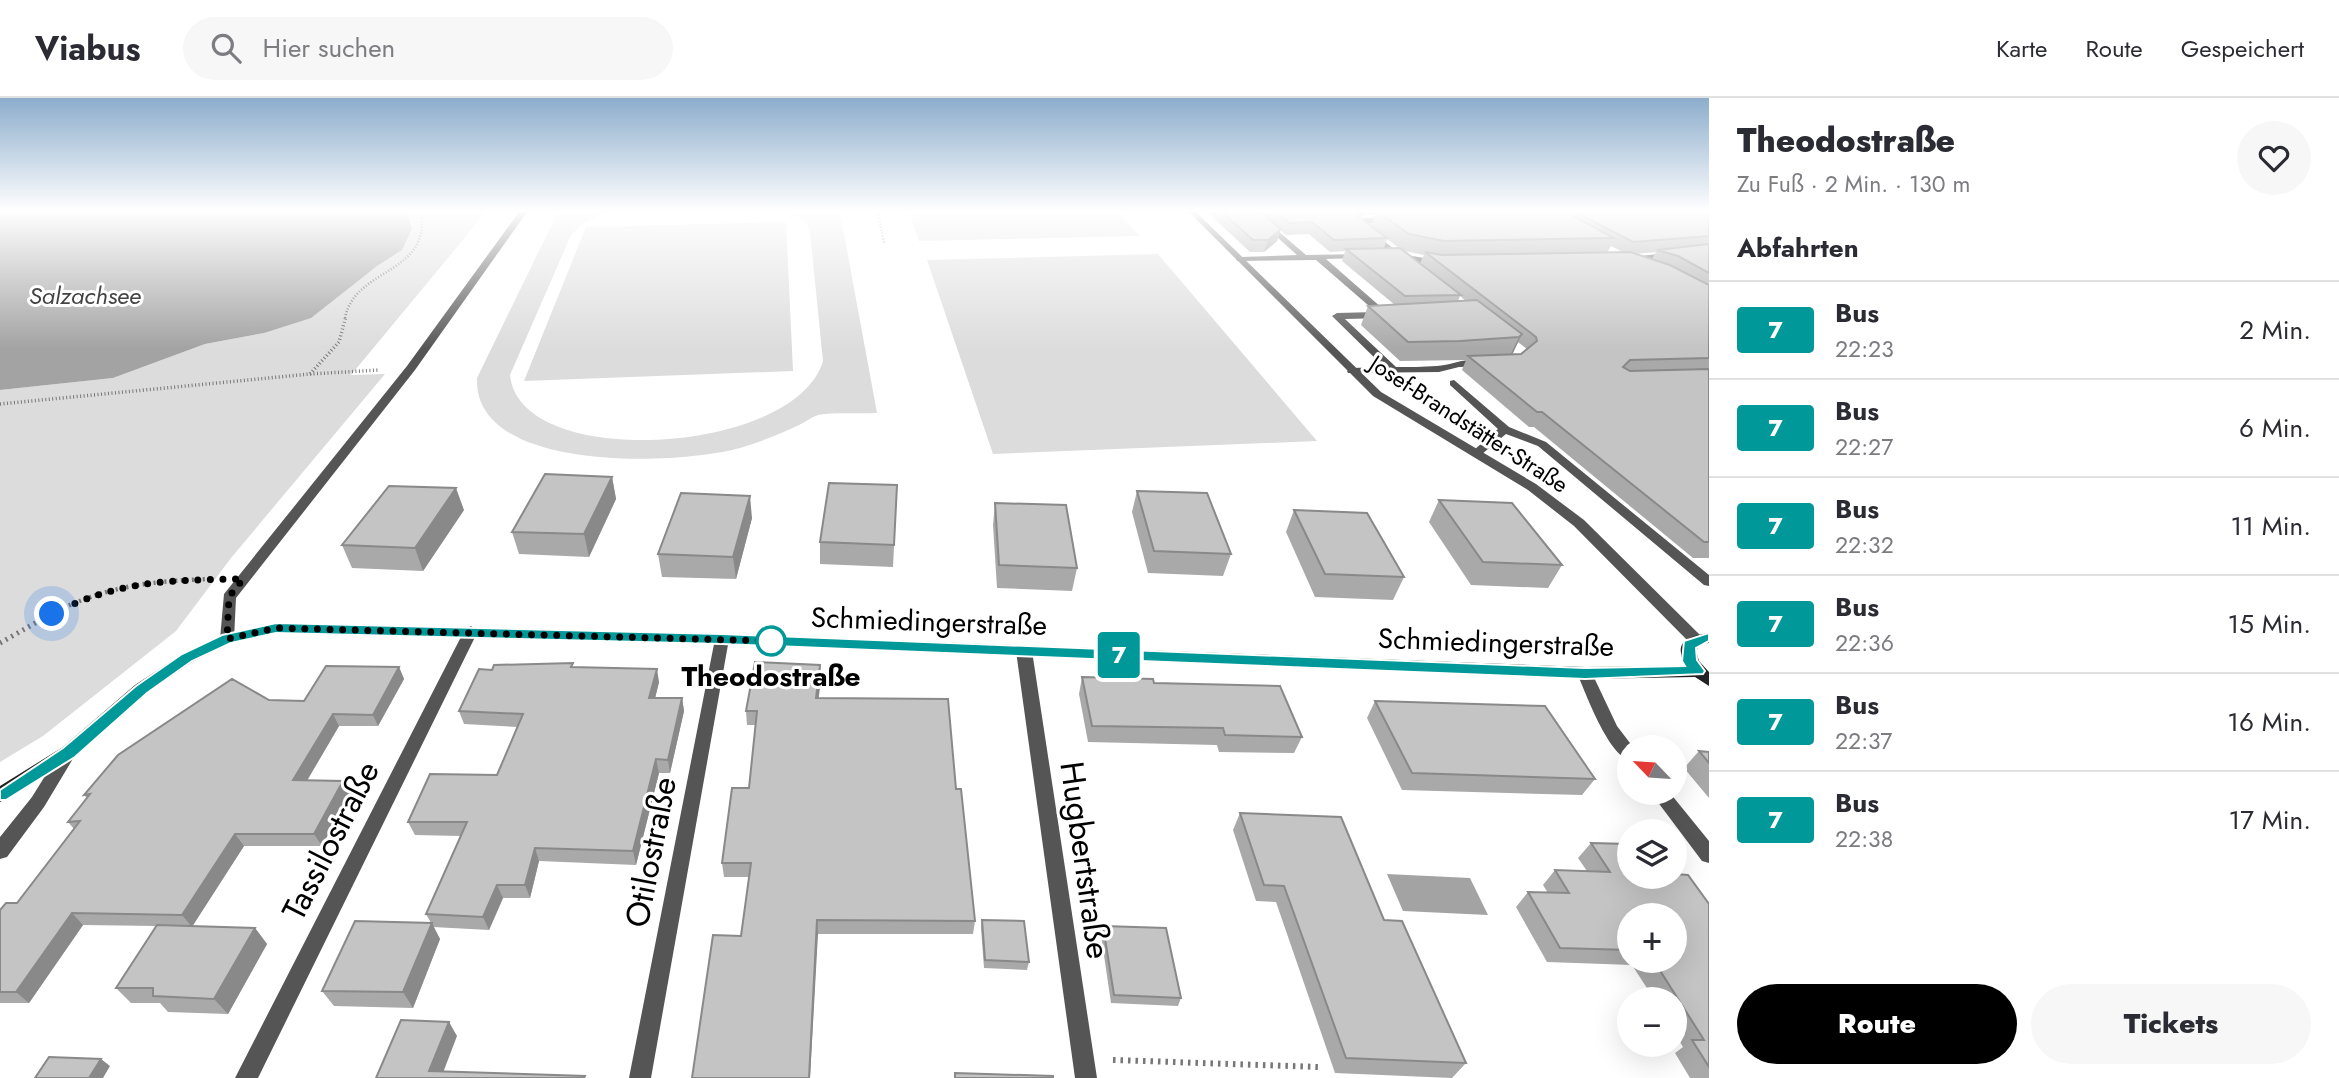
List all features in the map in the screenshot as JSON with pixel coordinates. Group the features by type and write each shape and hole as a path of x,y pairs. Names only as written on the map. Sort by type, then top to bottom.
{"street":[{"path":"227,639 229,597 411,368 490,258"},
{"path":"1240,259 1281,258"},
{"path":"1319,258 1385,315"},
{"path":"1400,258 1418,272"},
{"path":"1418,258 1451,262"},
{"path":"1621,258 1646,267"},
{"path":"1625,260 1646,258"},
{"name":"Josef-Brandstätter-Straße","path":"1240,259 1377,394 1413,418 1478,452 1532,487 1579,523 1657,604 1702,639"},
{"path":"1393,370 1337,316 1398,315"},
{"path":"1352,371 1500,363"},
{"path":"1454,383 1505,429 1542,444 1709,582"},
{"path":"1478,452 1505,429"},
{"name":"Schmiedingerstraße","path":"0,795 69,752 141,690 187,658 227,639 276,628 722,639 1585,673 1703,675"},
{"name":"Tassilostraße","path":"246,1078 471,631"},
{"name":"Otilostraße","path":"640,1078 722,639"},
{"path":"1702,639 1689,645 1687,652 1703,675"},
{"name":"Hugbertstraße","path":"1024,651 1085,1069"},
{"path":"1585,673 1610,729 1617,738"},
{"path":"0,851 38,802 69,752"},
{"path":"1669,805 1709,855"}],"path":[{"path":"310,374 341,338 346,311 353,297 407,258"},
{"path":"1,405 310,374 411,368"},
{"path":"0,642 72,603 132,584 243,579"},
{"path":"1085,1069 1319,1067"}],"shaded area":[{"path":"389,258 448,258 351,375 385,374 231,558 176,631 43,736 0,762 0,390 113,378 205,344 264,333"},
{"path":"536,258 561,258 510,375 525,406 559,427 606,438 660,440 714,432 764,416 802,393 823,361 813,258 848,258 877,413 818,415 777,435 740,448 711,454 628,459 584,455 542,447 508,432 485,409 477,378"},
{"path":"574,258 788,258 793,371 524,381"},
{"path":"1161,258 1317,441 993,454 927,260"}],"water":[{"name":"Salzachsee","path":"0,258 390,258 311,318 264,333 205,344 113,378 0,390"},
{"path":"1387,874 1470,878 1488,915 1403,911"}],"building":[{"path":"1357,258 1413,258 1461,295 1405,296"},
{"path":"1432,258 1648,258 1670,265 1709,285 1709,358 1630,360 1623,367 1630,371 1709,369 1709,542 1704,542 1468,356 1521,354 1537,341 1536,337"},
{"path":"1681,258 1709,258 1709,273"},
{"path":"1477,300 1522,334 1519,337 1408,342 1368,306"},
{"path":"545,474 612,477 584,534 512,532"},
{"path":"829,483 897,485 894,545 820,542"},
{"path":"389,486 456,488 415,548 342,545"},
{"path":"1137,491 1207,493 1231,554 1154,551"},
{"path":"681,493 750,496 733,557 658,554"},
{"path":"1439,500 1512,503 1562,565 1483,562"},
{"path":"995,503 1066,505 1077,568 999,565"},
{"path":"1294,510 1367,513 1404,577 1325,574"},
{"path":"755,662 820,665 816,698 948,699 956,789 961,789 975,921 817,920 809,1078 692,1078 713,935 741,936 751,863 722,863 732,788 749,788 757,711 746,711"},
{"path":"573,663 571,667 657,669 649,698 682,698 668,760 656,759 633,851 535,848 525,885 497,885 483,917 426,914 467,822 408,822 430,774 497,775 523,714 459,711 479,669 492,670 494,665"},
{"path":"326,666 399,667 373,715 333,714 293,780 343,781 314,834 235,834 182,915 72,913 16,992 0,992 0,910 6,903 17,903 80,821 68,822 90,794 84,795 118,755 232,679 269,700 304,701"},
{"path":"1082,677 1153,679 1154,683 1280,686 1302,737 1225,735 1223,728 1092,726"},
{"path":"1375,701 1545,706 1595,779 1412,773"},
{"path":"1699,751 1709,752 1709,763"},
{"path":"1240,813 1341,817 1384,920 1402,921 1466,1063 1346,1058 1284,886 1264,885"},
{"path":"1591,843 1617,844 1617,889 1687,889 1688,875 1709,904 1709,1067 1692,1040 1704,1040 1687,1013 1687,987 1670,987 1662,973 1687,973 1687,903 1617,903 1617,950 1560,948 1528,892 1569,893 1555,870 1610,872"},
{"path":"982,920 1024,921 1029,962 985,960"},
{"path":"355,921 432,923 403,992 322,991"},
{"path":"157,925 255,928 214,999 153,996 153,988 116,988"},
{"path":"1103,926 1166,928 1181,998 1114,995"},
{"path":"401,1020 449,1022 429,1071 585,1076 376,1078"},
{"path":"49,1057 101,1059 89,1078 35,1078"},
{"path":"955,1073 1053,1076 1053,1078 955,1078"}],"bus line":[{"name":"7","path":"0,795 69,752 141,690 187,658 227,639 276,628 722,639 1585,673 1698,671 1690,661 1687,652 1689,645 1696,640 1709,638"}],"place":[{"name":"Theodostraße","path":"771,641"}],"route":[{"path":"52,614 72,603 132,584 243,579 229,597 227,639 276,628 471,631 771,641"}]}
